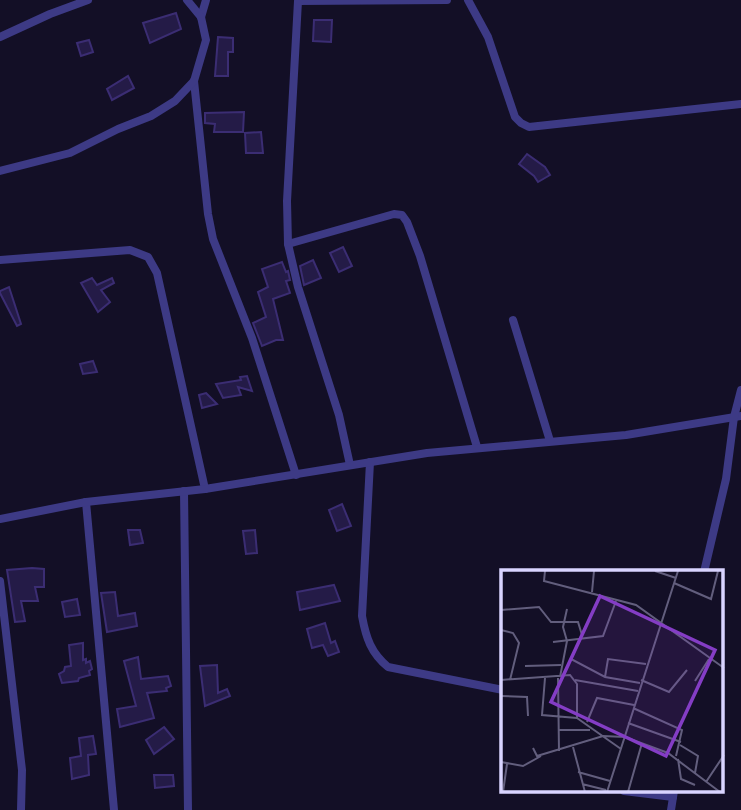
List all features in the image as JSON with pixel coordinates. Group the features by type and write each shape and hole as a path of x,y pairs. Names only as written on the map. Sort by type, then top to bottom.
{"street":[{"path":"0,37 50,13 89,0"},
{"path":"187,0 201,17 206,40 194,81 213,239 252,338 296,475"},
{"path":"201,17 206,0"},
{"path":"350,465 339,415 298,288 288,244 287,201 298,0 447,0"},
{"path":"468,0 488,37 515,117 530,127 741,104"},
{"path":"0,172 70,153 118,129 150,117 175,101 194,81"},
{"path":"288,244 394,214 402,215 420,256 477,447"},
{"path":"0,260 130,250 148,257 157,273 205,489"},
{"path":"513,320 550,441"},
{"path":"704,570 726,479 741,390"},
{"path":"0,519 86,502 205,489 477,447 651,432 737,416"},
{"path":"370,462 362,616 366,639 376,657 388,667 501,690"},
{"path":"184,491 188,810"},
{"path":"86,502 114,810"},
{"path":"0,581 3,637 22,771 21,810"},
{"path":"640,792 673,794 671,810"}],"building":[{"path":"176,13 181,29 150,43 143,23"},
{"path":"314,20 332,20 331,42 313,41"},
{"path":"218,37 233,38 233,52 228,52 228,76 215,76"},
{"path":"89,40 93,52 81,56 77,43"},
{"path":"128,76 134,88 112,100 107,89"},
{"path":"244,112 243,132 214,132 215,124 205,123 205,113"},
{"path":"261,132 263,153 246,153 245,133"},
{"path":"527,154 545,167 550,175 538,182 519,164"},
{"path":"343,247 352,266 339,272 330,253"},
{"path":"313,260 321,278 304,285 300,266"},
{"path":"282,262 286,272 288,271 290,280 286,281 290,293 273,299 283,340 262,346 253,323 266,317 258,292 268,287 262,269"},
{"path":"92,278 97,285 112,278 114,283 101,290 110,302 98,312 81,283"},
{"path":"9,287 21,324 17,326 0,293"},
{"path":"93,361 97,372 83,374 80,364"},
{"path":"247,376 252,391 238,387 241,395 223,398 216,384 241,380 240,377"},
{"path":"206,393 217,404 202,408 199,395"},
{"path":"342,504 351,526 337,531 329,510"},
{"path":"128,530 140,530 143,543 130,545"},
{"path":"255,530 257,553 246,554 243,531"},
{"path":"44,569 44,587 35,587 38,601 21,601 25,621 15,622 7,570"},
{"path":"334,585 340,601 300,610 297,592"},
{"path":"115,592 118,616 135,613 137,626 107,632 101,593"},
{"path":"77,599 80,615 65,617 62,602"},
{"path":"325,623 331,643 335,641 339,652 328,656 323,645 312,648 307,629"},
{"path":"83,643 83,660 86,659 86,663 90,661 90,675 79,678 78,681 62,683 59,674 65,667 71,666 69,645"},
{"path":"138,657 141,679 168,676 171,686 166,688 167,691 147,693 154,718 120,727 117,709 136,706 124,661"},
{"path":"217,665 218,693 227,689 230,696 205,706 200,666"},
{"path":"164,727 174,739 154,754 146,740"},
{"path":"93,736 96,754 88,755 89,775 72,779 70,758 81,756 79,738"},
{"path":"154,775 173,775 174,786 155,788"}]}
